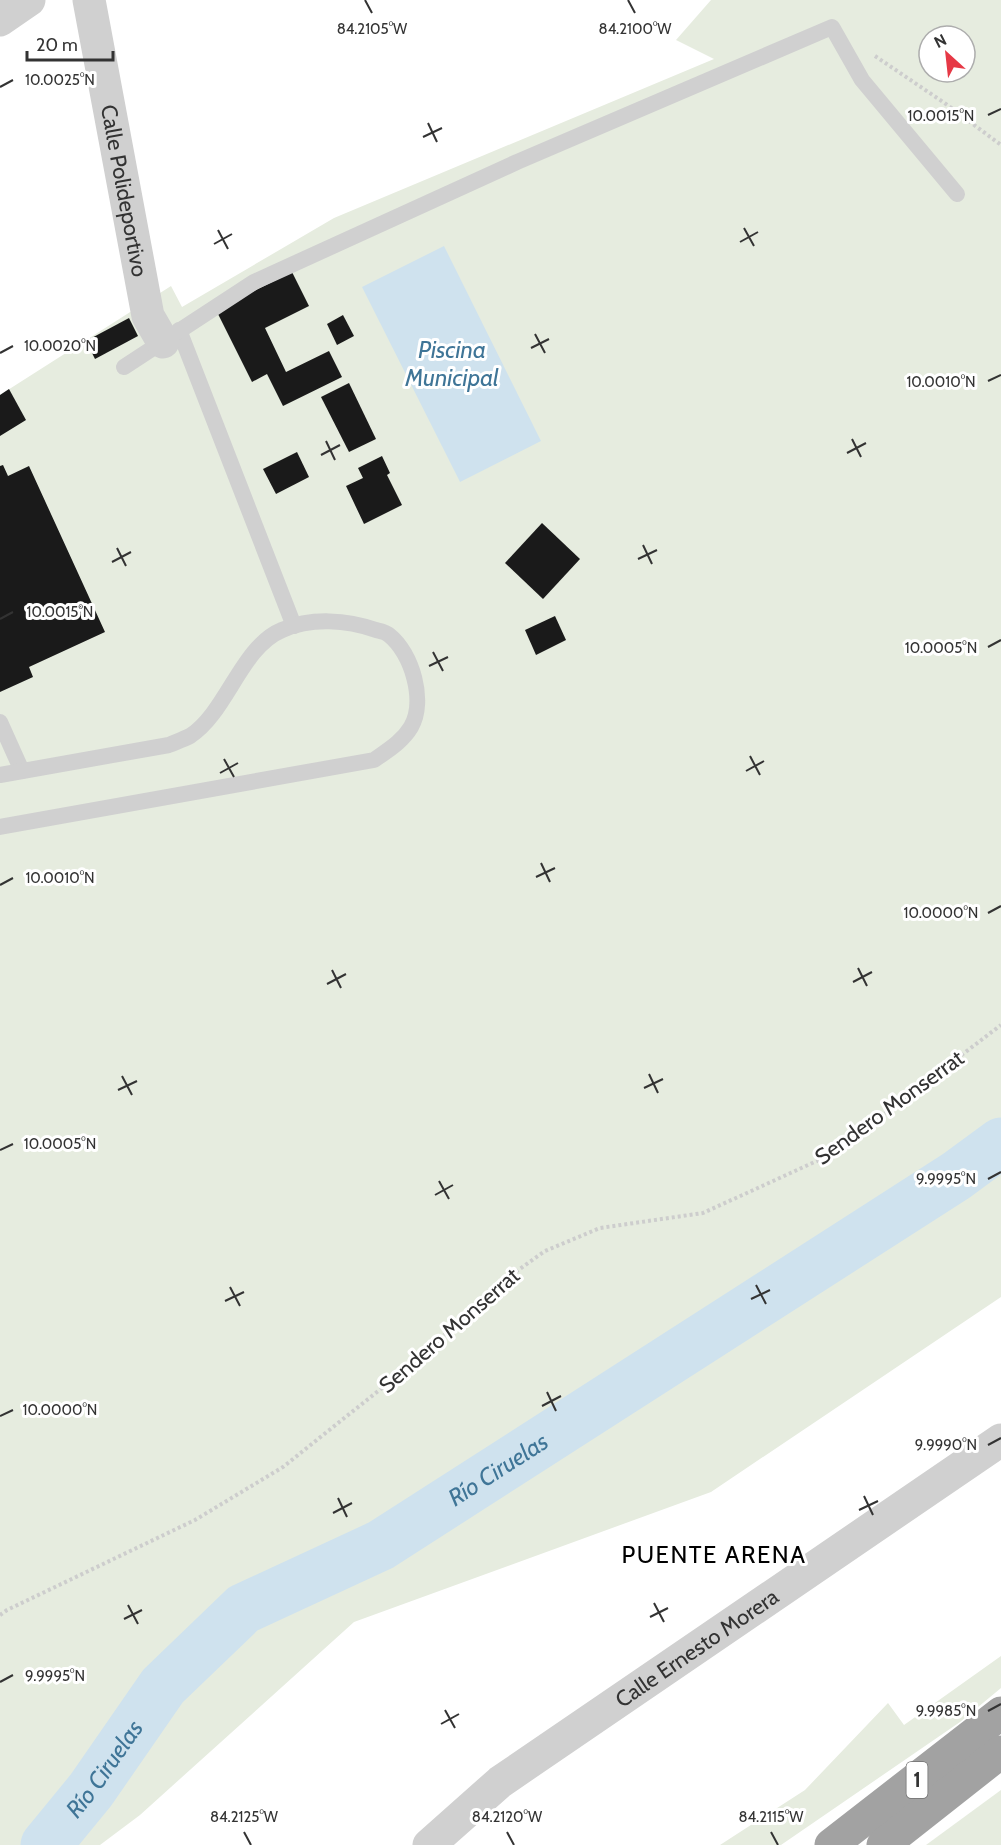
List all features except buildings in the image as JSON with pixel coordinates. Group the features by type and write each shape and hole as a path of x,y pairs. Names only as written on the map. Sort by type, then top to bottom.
{"highway":[{"name":"1","path":"831,1845 1001,1713"},
{"name":"1","path":"883,1845 1001,1752"}],"street":[{"path":"0,20 29,0"},
{"name":"Calle Polideportivo","path":"89,0 148,316 171,336"},
{"name":"Calle Ernesto Morera","path":"429,1845 500,1782 1001,1440"}],"lane":[{"path":"124,367 254,282 517,162 832,27 862,80 957,194"},
{"path":"171,336 294,626"},
{"path":"0,775 169,745 191,735 212,714 259,646 281,630 303,623 357,624 388,634 409,660 418,699 412,725 399,742 374,760 0,827"},
{"path":"0,722 22,771"}],"path":[{"path":"870,53 946,104 1001,145"},
{"name":"Sendero Monserrat","path":"0,1615 195,1521 283,1467 427,1352 490,1290 545,1251 600,1228 703,1213 830,1155 1001,1025"}],"shaded area":[{"path":"711,0 1001,0 1001,1297 711,1492 354,1622 140,1815 100,1845 0,1845 0,395 171,286 182,307 334,218 714,59 676,40"},
{"path":"1001,1656 1001,1688 960,1722 781,1845 720,1845 805,1790 888,1703 904,1725"},
{"path":"1001,1790 1001,1845 926,1845"}],"water":[{"name":"Piscina Municipal","path":"444,246 541,441 460,482 362,287"}],"waterway":[{"name":"Río Ciruelas","path":"46,1845 91,1790 163,1686 243,1609 381,1545 956,1176 1001,1143"}],"district":[{"name":"PUENTE ARENA","path":"714,1555"}]}
